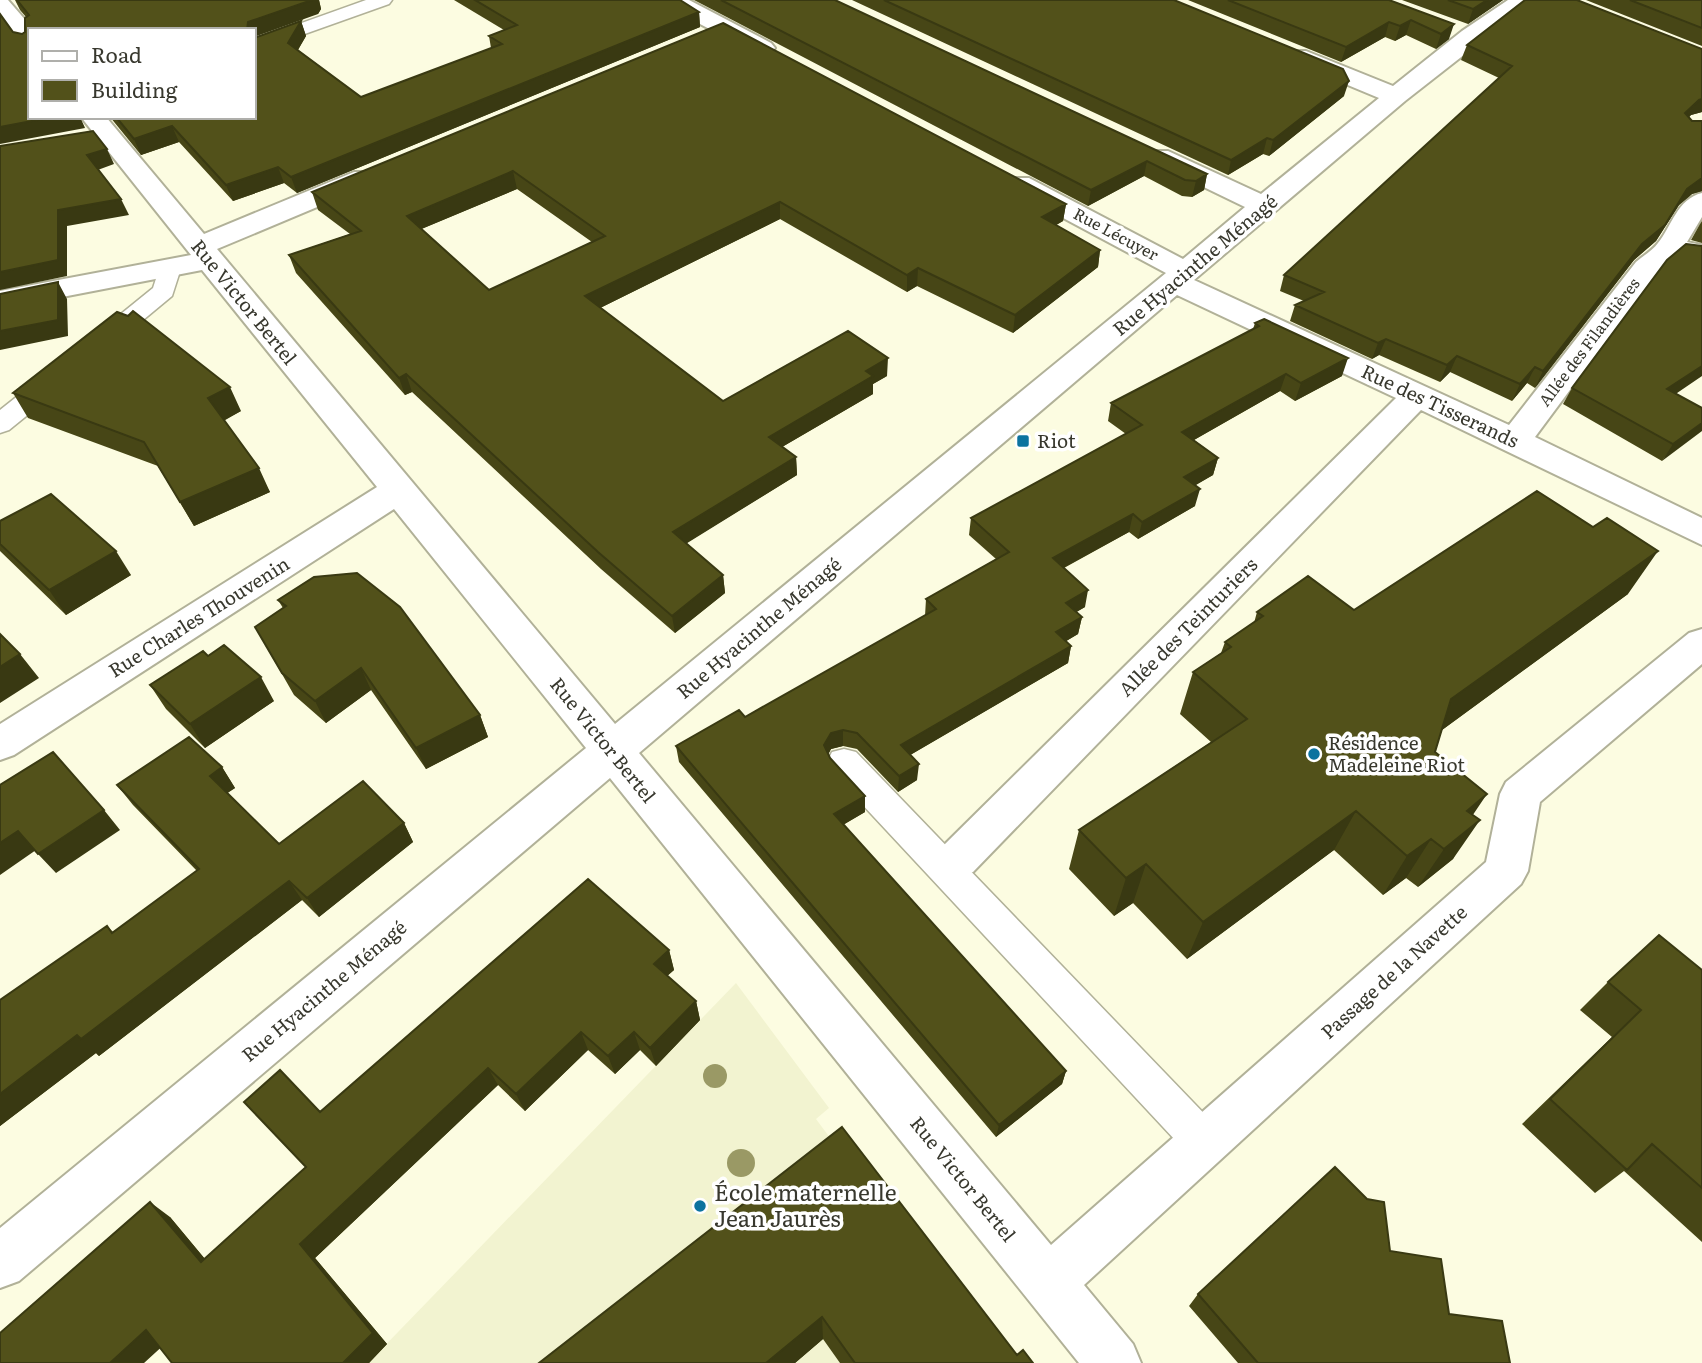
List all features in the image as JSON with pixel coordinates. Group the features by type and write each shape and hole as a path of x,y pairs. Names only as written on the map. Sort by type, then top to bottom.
{"street":[{"path":"672,0 785,60"},
{"name":"Rue Hyacinthe Ménagé","path":"0,1262 1182,278 1396,96 1460,32 1524,0"},
{"path":"0,4 28,38"},
{"path":"698,38 724,28"},
{"path":"1276,47 1396,96"},
{"name":"Rue Victor Bertel","path":"93,125 192,258 398,490 1114,1363"},
{"path":"1140,147 1264,206"},
{"path":"0,300 192,258 391,166"},
{"name":"Rue Lécuyer","path":"994,170 1182,278"},
{"name":"Allée des Filandières","path":"1515,441 1646,268 1670,248 1682,223 1702,201"},
{"path":"1670,248 1702,253"},
{"name":"Rue des Tisserands","path":"1182,278 1702,533"},
{"name":"Allée des Teinturiers","path":"953,864 1417,394"},
{"name":"Rue Charles Thouvenin","path":"0,744 398,490"},
{"name":"Passage de la Navette","path":"1048,1282 1506,871 1521,794 1702,643"}],"lane":[{"path":"256,45 383,0"},
{"path":"0,424 164,291 192,258"},
{"path":"844,762 953,864 1204,1142"}],"shaded area":[{"name":"École maternelle Jean Jaurès","path":"736,983 829,1108 816,1119 998,1363 368,1363"}],"building":[{"path":"17,0 312,0 248,22 247,28 28,28 28,119 42,119 0,127 0,14 13,32 22,34 25,32 25,18 29,15"},
{"path":"475,0 680,0 699,12 291,177 278,167 226,185 172,126 134,139 118,119 256,119 256,37 301,21 288,43 361,97 502,44 489,36 517,25"},
{"path":"721,0 835,0 1207,174 1196,181 1185,180 1147,161 1091,190"},
{"path":"884,0 1174,0 1343,69 1349,81 1273,140 1267,138 1231,160"},
{"path":"1228,0 1389,0 1454,24 1441,34 1411,20 1400,26 1389,22 1346,47"},
{"path":"1448,0 1487,0 1473,9"},
{"path":"1525,0 1577,0 1702,49 1702,99 1685,113 1692,121 1702,121 1702,178 1687,189 1665,225 1642,244 1543,371 1535,367 1520,384 1457,356 1447,365 1386,339 1378,343 1295,305 1324,292 1284,275 1512,66 1467,45"},
{"path":"1630,0 1702,0 1702,28"},
{"path":"723,23 1066,204 1042,217 1100,250 1015,315 918,268 907,275 780,202 585,296 723,401 848,331 888,358 866,371 873,376 769,437 796,457 673,532 723,575 672,616 598,552 406,374 399,378 289,255 361,231 312,192","holes":["513,171 605,236 489,290 407,216"]},
{"path":"93,131 107,149 87,155 121,199 58,210 58,260 0,272 0,146"},
{"path":"1686,244 1702,246 1702,366 1667,389 1702,408 1702,423 1673,444 1572,388 1667,260"},
{"path":"58,282 58,320 0,331 0,294"},
{"path":"133,311 230,387 208,398 259,468 180,502 144,442 13,393 117,312 128,316"},
{"path":"1264,319 1348,358 1301,383 1286,374 1182,432 1218,458 1184,477 1200,489 1142,522 1133,514 1053,558 1088,590 1066,603 1082,617 1056,632 1071,646 901,745 919,764 899,776 857,733 843,730 831,733 824,745 830,758 865,796 834,814 1066,1071 999,1125 676,746 739,710 745,717 936,609 926,599 1009,552 971,518 1142,425 1111,403 1259,326 1255,323"},
{"name":"Résidence Madeleine Riot","path":"1537,491 1593,527 1607,518 1658,551 1451,699 1435,752 1487,794 1467,811 1480,820 1444,849 1431,839 1407,856 1356,811 1203,922 1146,864 1126,878 1079,830 1247,719 1193,672 1231,647 1225,642 1263,616 1257,612 1308,576 1354,610"},
{"path":"51,494 116,551 49,590 0,544 0,521"},
{"path":"357,573 400,607 480,715 416,748 361,668 315,701 282,673 255,627 286,606 278,600 314,577"},
{"path":"0,634 20,654 0,667"},
{"path":"224,645 261,677 190,724 150,685 203,651 208,656"},
{"path":"189,737 222,767 210,776 279,844 363,781 404,823 307,898 289,881 81,1039 77,1035 0,1094 0,1000 107,926 112,933 199,869 117,785"},
{"path":"53,752 104,810 38,854 18,831 0,843 0,785"},
{"path":"588,879 669,950 654,964 696,1001 650,1048 634,1032 608,1056 581,1032 516,1094 488,1068 300,1244 373,1333 343,1363 172,1363 146,1330 110,1363 0,1363 0,1333 150,1202 201,1262 306,1167 244,1102 280,1070 320,1112"},
{"path":"1659,935 1702,970 1702,1188 1652,1144 1627,1170 1550,1099 1641,1010 1608,982"},
{"path":"842,1127 1017,1355 1023,1350 1033,1363 855,1363 822,1317 766,1363 539,1363"},
{"path":"1335,1167 1367,1199 1384,1202 1390,1251 1441,1259 1449,1314 1502,1321 1510,1363 1258,1363 1198,1294"}],"place":[{"name":"Riot","path":"1023,441"},
{"name":"Résidence Madeleine Riot","path":"1314,754"},
{"name":"École maternelle Jean Jaurès","path":"700,1206"}]}
